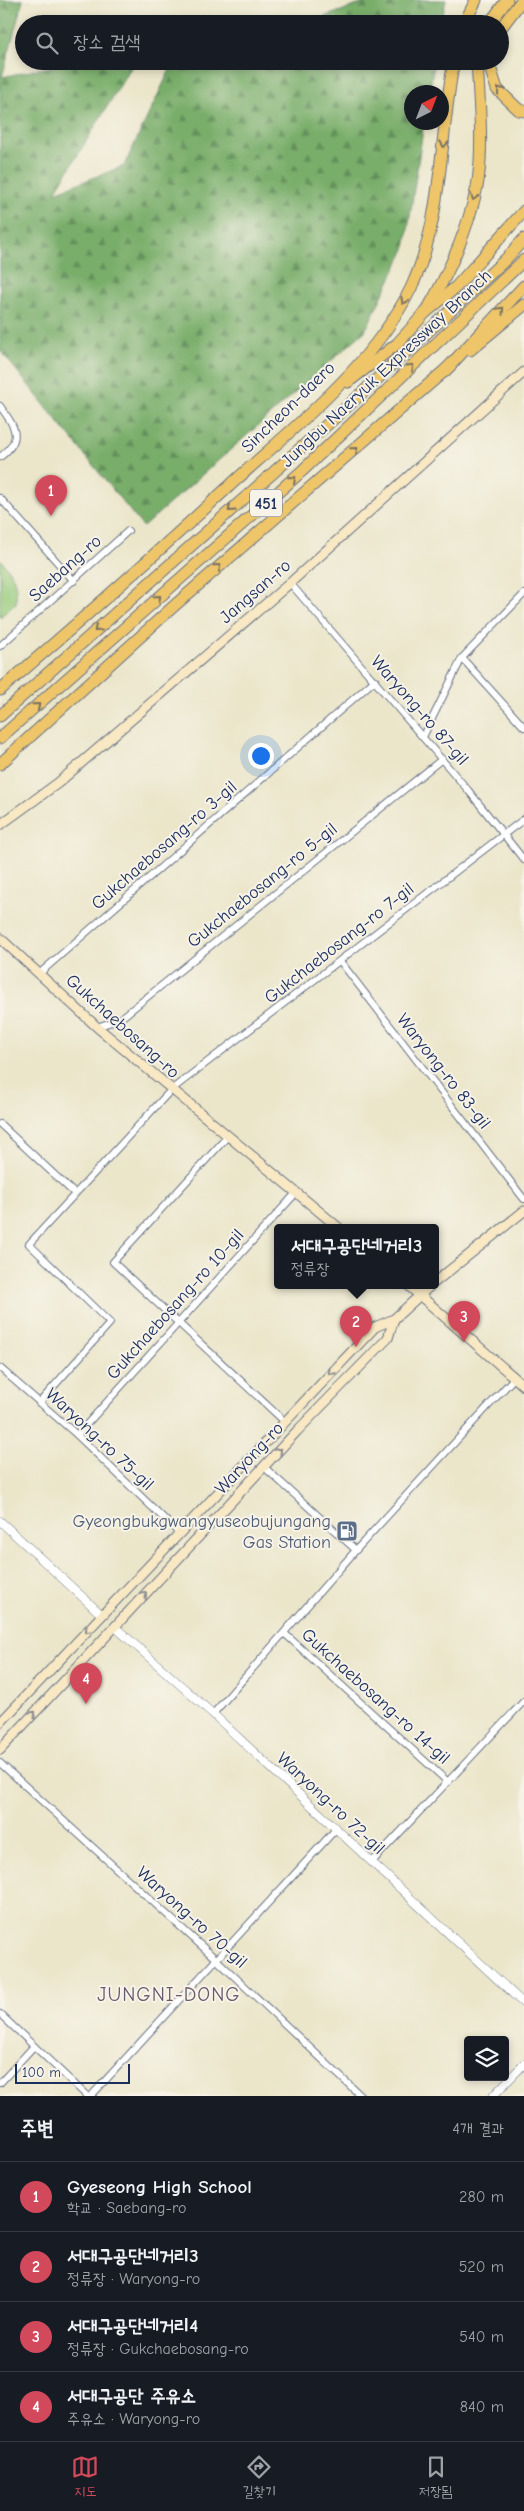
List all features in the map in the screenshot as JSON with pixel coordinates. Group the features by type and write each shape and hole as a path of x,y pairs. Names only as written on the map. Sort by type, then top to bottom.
{"highway":[{"path":"468,15 476,0"},
{"path":"496,15 507,0"},
{"path":"509,17 522,0"},
{"name":"Sincheon-daero","path":"0,690 96,608 324,400 389,329 411,287 424,253 433,217 453,70"},
{"path":"425,313 450,270 477,186 480,122 477,70"},
{"path":"491,70 497,89 519,110 524,111"},
{"path":"324,400 397,344 425,313 456,288 524,212"},
{"name":"Jungbu Naeryuk Expressway Branch","path":"0,716 348,406 505,260 524,239"},
{"name":"Jungbu Naeryuk Expressway Branch","path":"0,738 302,471 524,260"},
{"path":"444,372 524,286"},
{"path":"0,764 174,606 524,305"}],"main road":[{"name":"Jangsan-ro","path":"0,825 58,784 290,583 522,377"},
{"name":"Gukchaebosang-ro","path":"0,938 97,1027 226,1137 333,1224"},
{"path":"439,1279 524,1211"},
{"path":"413,1289 524,1386"},
{"name":"Waryong-ro","path":"0,1723 284,1420 375,1326 394,1319 426,1289"},
{"name":"Waryong-ro","path":"0,1750 264,1467 388,1338 394,1319"}],"street":[{"path":"0,406 13,424 16,437 10,449 0,457"},
{"path":"0,498 74,581"},
{"name":"Saebang-ro","path":"0,646 128,531"},
{"name":"Waryong-ro 87-gil","path":"290,583 442,759 505,834 524,860"},
{"path":"423,737 462,658 524,594"},
{"path":"462,658 524,727"},
{"name":"Gukchaebosang-ro 3-gil","path":"40,973 375,680"},
{"name":"Gukchaebosang-ro 5-gil","path":"97,1027 120,1019 442,759"},
{"name":"Gukchaebosang-ro 7-gil","path":"39,1403 110,1323 29,1244 171,1090 524,819"},
{"name":"Waryong-ro 83-gil","path":"340,961 524,1199"},
{"path":"0,1124 74,1193"},
{"path":"178,1322 113,1262 226,1137"},
{"name":"Gukchaebosang-ro 10-gil","path":"77,1435 296,1193"},
{"name":"Waryong-ro","path":"178,1322 284,1420"},
{"name":"Waryong-ro 75-gil","path":"0,1368 77,1435 179,1533"},
{"name":"Gukchaebosang-ro 14-gil","path":"213,1714 356,1550 514,1378"},
{"path":"264,1467 356,1550"},
{"path":"0,1521 102,1615"},
{"name":"Waryong-ro 72-gil","path":"115,1627 213,1714 524,2004"},
{"name":"Gukchaebosang-ro 14-gil","path":"284,1633 448,1782"},
{"path":"372,1862 524,1702"},
{"name":"Waryong-ro 70-gil","path":"0,1763 217,1960 361,2096"},
{"path":"91,2096 336,1829"},
{"path":"0,2014 87,2096"},
{"path":"0,2083 34,2046"},
{"path":"493,2096 524,2064"}],"green space":[{"path":"0,0 23,0 19,15 15,15 15,29 2,77 35,70 130,70 55,192 124,166 170,70 433,70 430,85 404,85 404,130 423,130 405,249 365,331 143,527 0,350"},
{"path":"372,0 446,0 443,15 330,15"},
{"path":"0,559 14,579 16,603 0,617"}],"place":[{"name":"Gyeseong High School","path":"51,516"},
{"name":"서대구공단네거리4","path":"464,1342"},
{"name":"서대구공단네거리3","path":"356,1347"},
{"name":"Gyeongbukgwangyuseobujungang Gas Station","path":"347,1531"},
{"name":"서대구공단 주유소","path":"86,1704"}],"district":[{"name":"JUNGNI-DONG","path":"169,1994"}]}
